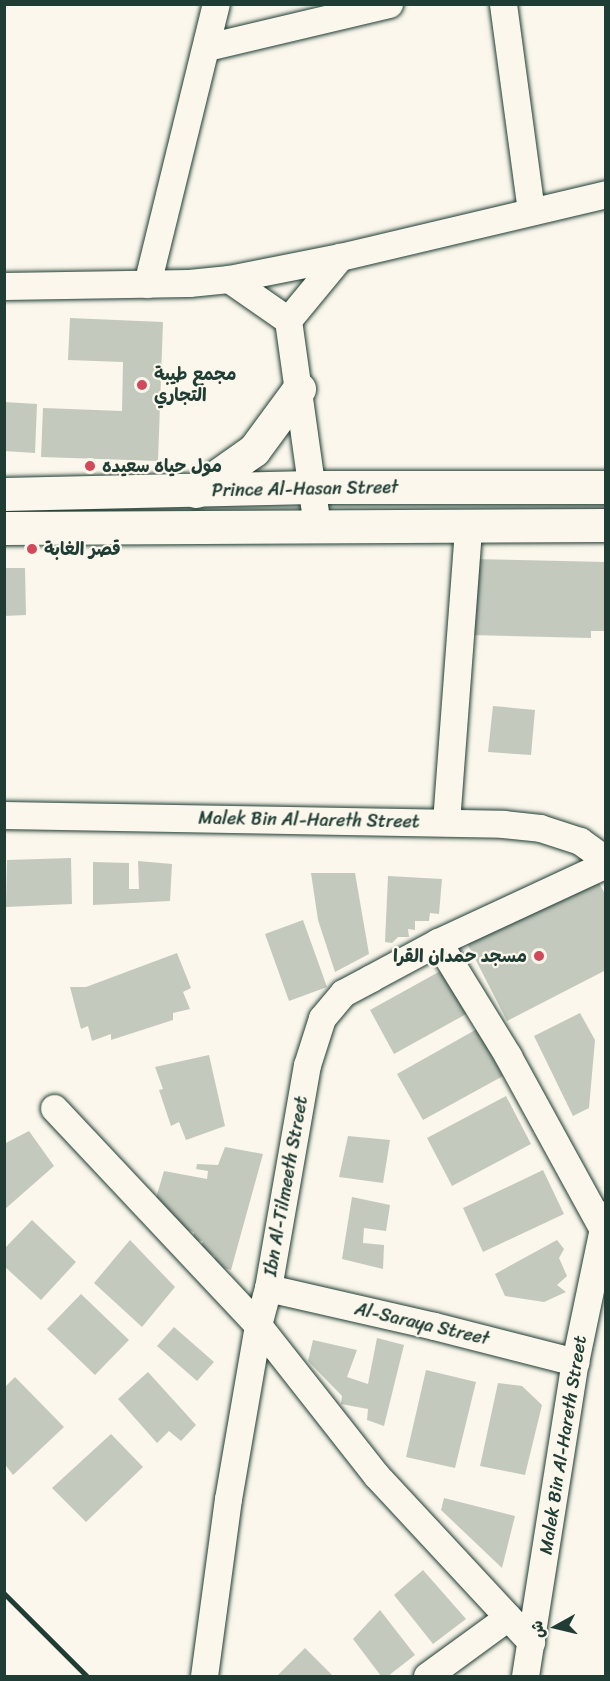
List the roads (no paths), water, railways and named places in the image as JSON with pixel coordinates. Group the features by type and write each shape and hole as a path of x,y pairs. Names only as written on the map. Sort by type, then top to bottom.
{"highway":[{"path":"196,491 254,450 299,389"},
{"name":"Prince Al-Hasan Street","path":"4,494 312,488 606,486"},
{"name":"Prince Al-Hasan Street","path":"4,528 606,525"}],"street":[{"path":"147,284 216,4"},
{"path":"207,47 389,4"},
{"path":"503,4 531,212"},
{"path":"4,286 147,284 229,279 340,257 606,194"},
{"path":"288,320 340,257"},
{"path":"229,279 288,320 316,526"},
{"path":"446,822 468,526"},
{"name":"Malek Bin Al-Hareth Street","path":"4,815 446,822 540,828 580,841 606,862"},
{"name":"Ibn Al-Tilmeeth Street","path":"204,1677 228,1499 258,1326 268,1288 308,1065 322,1018 343,993 438,942 606,862"},
{"path":"438,942 508,1056 605,1226"},
{"path":"54,1108 258,1326 376,1475 531,1642"},
{"name":"Malek Bin Al-Hareth Street","path":"525,1677 575,1362 605,1226"},
{"name":"Al-Saraya Street","path":"268,1288 434,1326 575,1362"},
{"path":"427,1677 508,1617"}],"railway":[{"path":"4,1593 87,1676"}],"place":[{"name":"مجمع طيبة التجاري","path":"142,385"},
{"name":"مول حياه سعيده","path":"90,466"},
{"name":"قصر الغابة","path":"32,549"},
{"name":"مسجد حمدان القرا","path":"539,956"}]}
